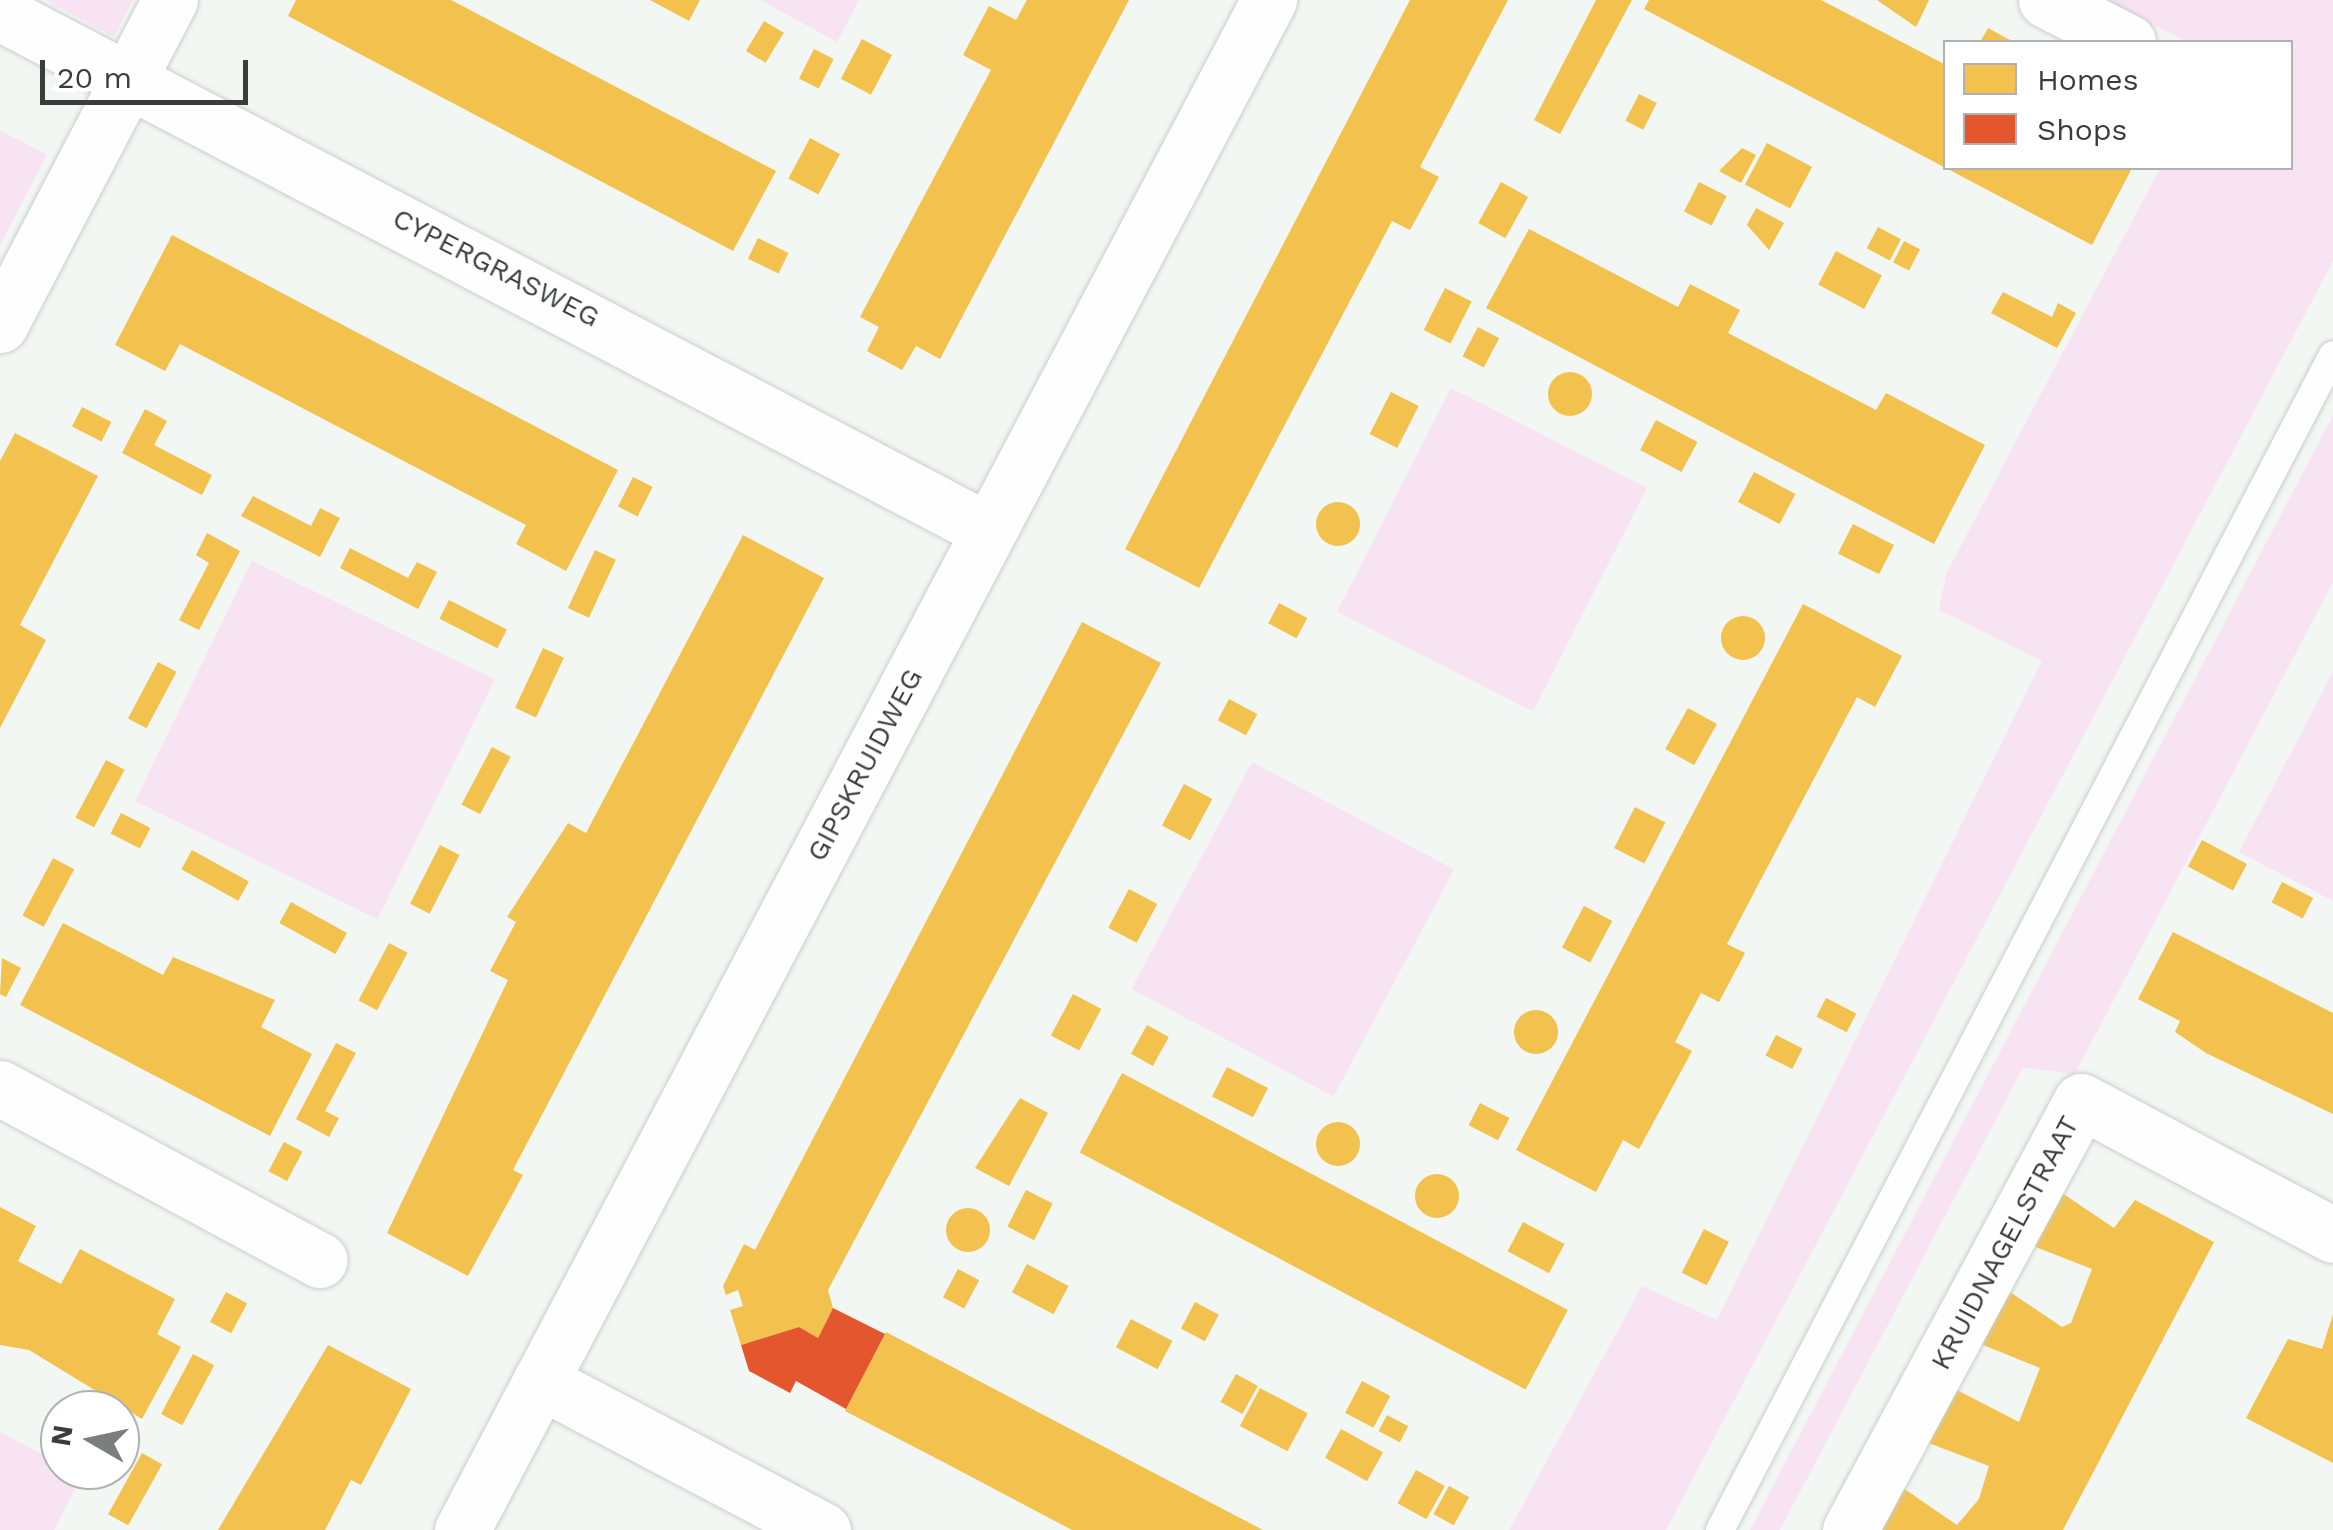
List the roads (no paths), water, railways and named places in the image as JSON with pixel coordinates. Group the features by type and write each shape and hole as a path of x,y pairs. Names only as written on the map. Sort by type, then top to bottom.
{"street":[{"path":"0,325 170,0"},
{"name":"GIPSKRUIDWEG","path":"462,1530 1269,0"},
{"path":"2046,0 2124,40"},
{"name":"CYPERGRASWEG","path":"0,13 988,531"},
{"path":"0,1088 320,1260"},
{"name":"KRUIDNAGELSTRAAT","path":"1850,1530 2081,1102 2333,1234"},
{"path":"540,1381 823,1530"}],"lane":[{"path":"1720,1530 2333,355"}]}
